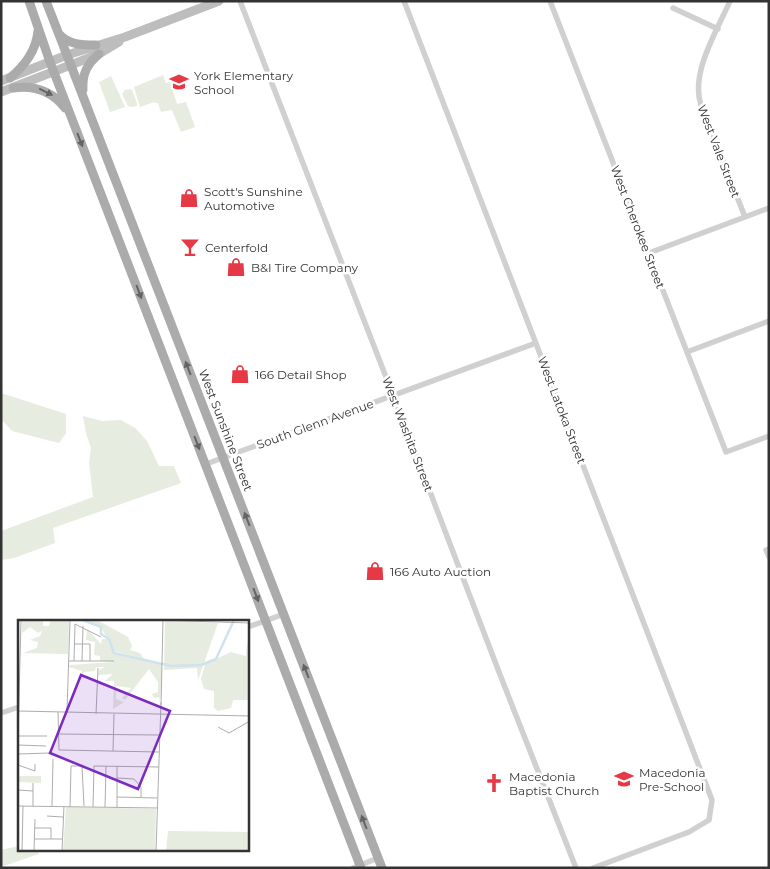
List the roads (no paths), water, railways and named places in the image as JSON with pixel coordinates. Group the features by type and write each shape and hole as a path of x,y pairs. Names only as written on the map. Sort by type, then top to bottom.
{"main road":[{"path":"29,1 50,62 266,620 358,867"},
{"name":"West Sunshine Street","path":"46,1 382,868"},
{"path":"1,92 71,65 125,37 219,1"},
{"path":"6,80 22,67 33,51 38,28"},
{"path":"57,30 67,41 98,50"},
{"path":"6,80 67,55 98,50"},
{"path":"84,98 84,74 88,64 98,50"},
{"path":"13,88 26,86 44,90 58,100 71,115"}],"street":[{"name":"West Washita Street","path":"240,1 576,868"},
{"name":"West Latoka Street","path":"404,1 712,800 709,820 689,832 593,868"},
{"name":"West Cherokee Street","path":"550,1 726,452 769,436"},
{"name":"West Vale Street","path":"730,1 700,69 698,94 744,217"},
{"path":"672,8 718,29"},
{"path":"649,254 769,208"},
{"path":"687,352 769,321"},
{"name":"South Glenn Avenue","path":"206,464 536,343"},
{"path":"767,549 769,557"},
{"path":"249,626 284,614"},
{"path":"1,713 18,707"},
{"path":"358,867 378,858"}],"place":[{"name":"York Elementary School","path":"179,82"},
{"name":"Scott's Sunshine Automotive","path":"189,198"},
{"name":"Centerfold","path":"190,247"},
{"name":"B&I Tire Company","path":"236,267"},
{"name":"166 Detail Shop","path":"240,374"},
{"name":"166 Auto Auction","path":"375,571"},
{"name":"Macedonia Pre-School","path":"624,779"},
{"name":"Macedonia Baptist Church","path":"494,783"}]}
